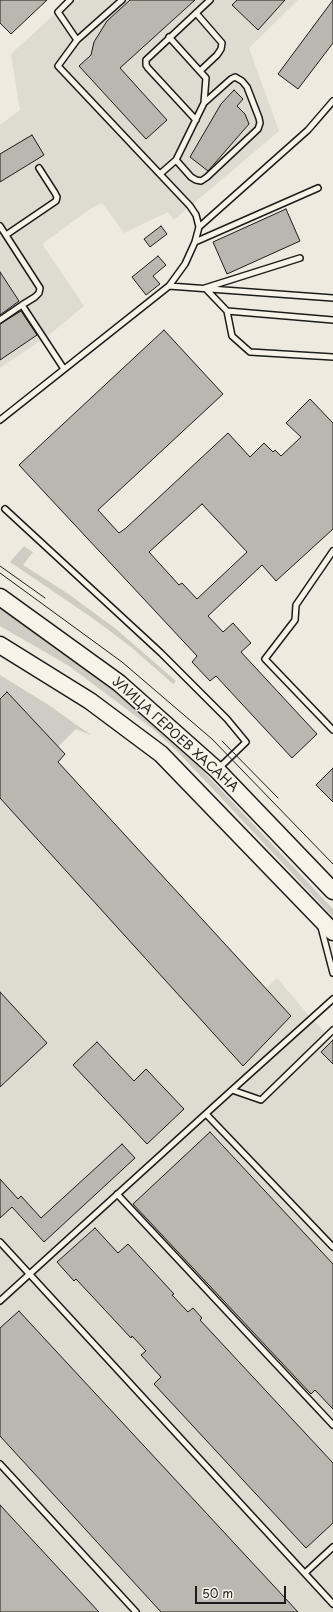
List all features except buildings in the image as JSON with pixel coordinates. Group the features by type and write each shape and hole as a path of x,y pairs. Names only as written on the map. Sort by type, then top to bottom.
{"main road":[{"name":"УЛИЦА ГЕРОЕВ ХАСАНА","path":"0,597 119,683 217,770 333,891"},
{"name":"УЛИЦА ГЕРОЕВ ХАСАНА","path":"0,645 90,701 161,754 333,932"}],"lane":[{"path":"70,0 58,12 77,40"},
{"path":"0,420 169,286 185,264 195,242 199,227 196,215 190,206 58,66 77,40 122,0"},
{"path":"196,120 146,65 146,60 210,0"},
{"path":"196,13 222,43 221,49 217,55 200,71"},
{"path":"160,174 176,160 204,103 207,82 206,78 169,37"},
{"path":"176,160 191,176 196,180 201,181 258,129 260,123 259,118 247,87 239,78 235,77 231,79 204,103"},
{"path":"199,227 308,130 331,108 333,101"},
{"path":"6,235 56,201 57,197 55,193 39,168"},
{"path":"195,242 318,188"},
{"path":"0,226 40,288 35,297 0,320"},
{"path":"205,288 300,258"},
{"path":"169,286 333,298"},
{"path":"205,288 227,312 232,336 250,352 333,357"},
{"path":"22,305 64,369"},
{"path":"227,312 333,320"},
{"path":"5,509 161,653 227,719 246,742 217,770"},
{"path":"333,551 296,605 295,620 265,659 333,730"},
{"path":"319,917 333,974"},
{"path":"0,1301 333,999"},
{"path":"232,1090 261,1100 333,1030"},
{"path":"206,1114 333,1247"},
{"path":"117,1194 333,1425"},
{"path":"0,1242 333,1604"},
{"path":"0,1464 136,1612"},
{"path":"305,1573 333,1547"}],"shaded area":[{"path":"70,0 298,0 249,48 279,131 174,220 168,212 124,233 102,203 93,207 42,244 84,306 49,335 0,368 0,125 20,110 11,54"},
{"path":"24,546 33,552 23,565 67,593 116,629 176,681 173,684 131,647 91,617 10,562"},
{"path":"0,608 89,670 177,743 333,909 333,917 177,751 153,729 69,666 0,626"},
{"path":"0,675 47,704 91,735 76,729 58,747 7,692 0,699"},
{"path":"7,692 65,754 58,762 266,988 277,978 311,1018 333,1040 333,1612 0,1612 0,699"}],"tram line":[{"path":"0,566 45,598"},
{"path":"0,573 122,662 212,739 333,864"},
{"path":"222,741 278,798"}]}
